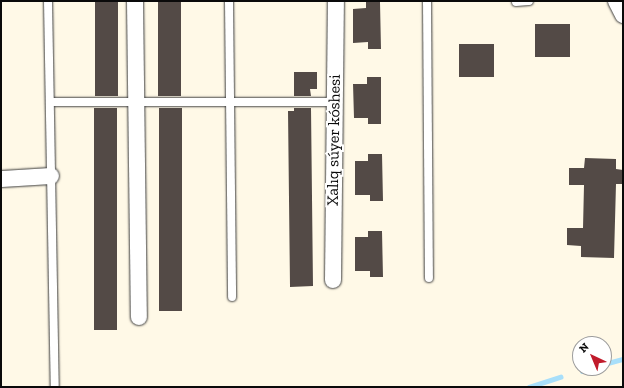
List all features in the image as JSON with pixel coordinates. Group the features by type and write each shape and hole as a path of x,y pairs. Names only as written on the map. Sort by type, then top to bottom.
{"street":[{"path":"135,1 139,317"},
{"name":"Xalıq súyer kóshesi","path":"333,280 336,1"},
{"path":"616,1 623,15"},
{"path":"1,178 51,176"}],"lane":[{"path":"48,1 55,387"},
{"path":"229,1 232,297"},
{"path":"427,1 429,278"},
{"path":"516,2 529,1"},
{"path":"50,102 136,100 334,102"}],"building":[{"path":"95,1 118,1 118,96 95,96"},
{"path":"158,1 181,1 181,96 158,96"},
{"path":"366,2 380,2 381,49 368,49 368,42 353,43 353,9 366,8"},
{"path":"535,24 570,24 570,57 535,57"},
{"path":"459,44 494,44 494,77 459,77"},
{"path":"294,72 317,72 317,89 310,89 311,96 294,96"},
{"path":"367,77 381,77 381,124 368,124 368,118 354,118 353,84 367,84"},
{"path":"94,108 117,108 117,330 94,330"},
{"path":"159,108 182,108 182,311 159,311"},
{"path":"294,108 311,108 313,286 290,287 288,111 294,111"},
{"path":"368,154 382,154 383,201 370,201 370,195 355,195 355,161 368,161"},
{"path":"585,158 616,159 616,169 623,170 623,184 616,184 614,258 581,257 581,246 567,245 567,228 583,228 584,185 569,185 569,168 584,168"},
{"path":"368,231 382,231 383,277 370,277 370,271 355,271 355,237 368,237"}],"waterway":[{"path":"612,362 623,359"},
{"path":"529,387 560,377"}]}
